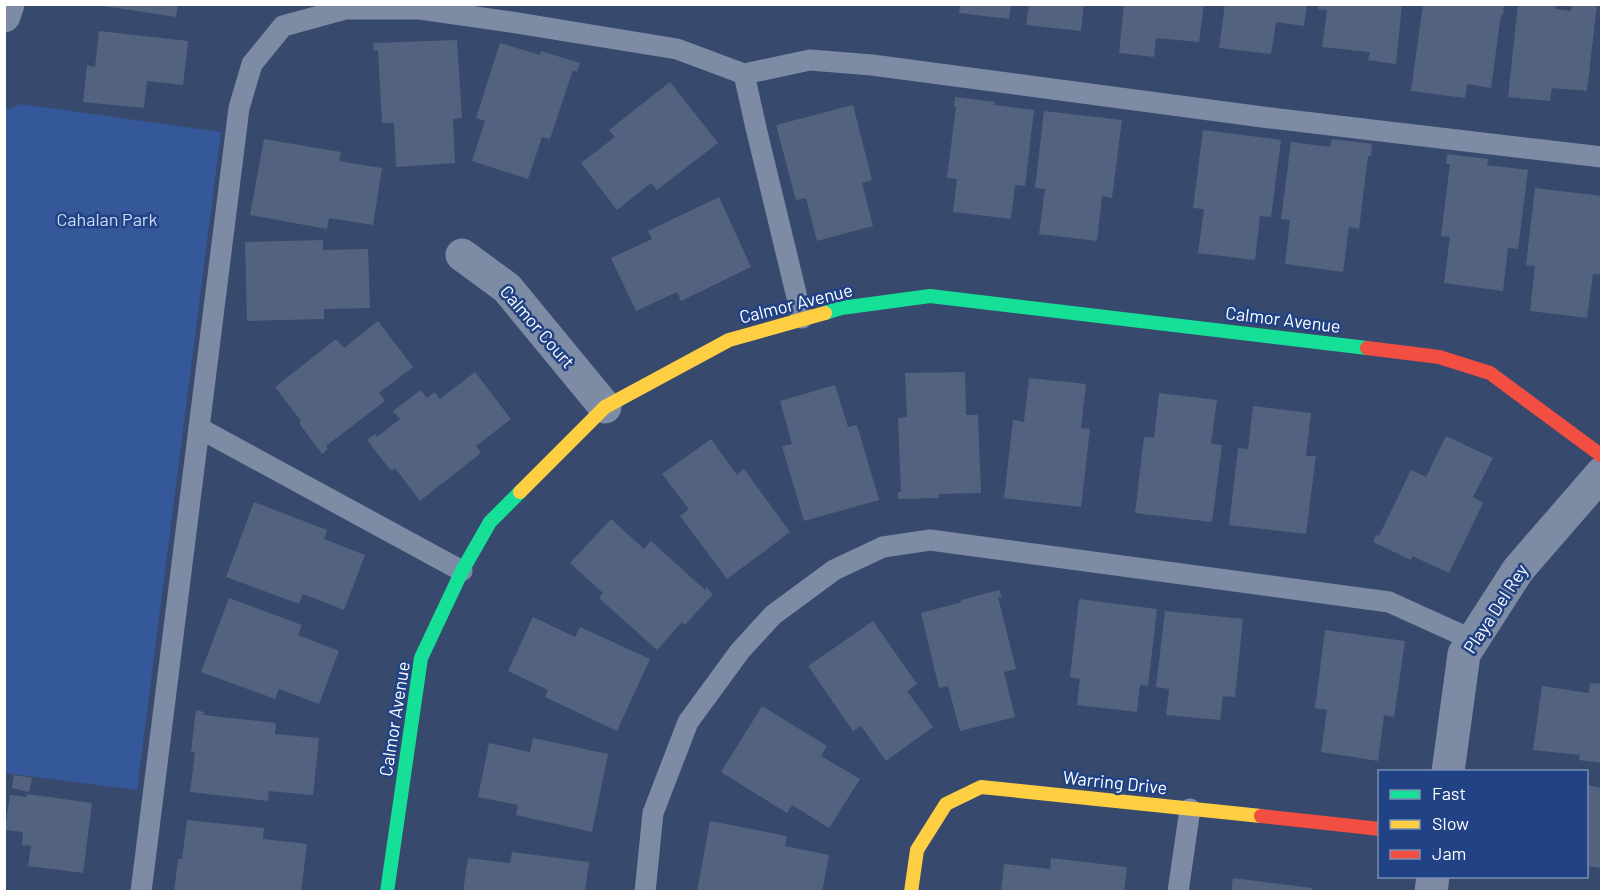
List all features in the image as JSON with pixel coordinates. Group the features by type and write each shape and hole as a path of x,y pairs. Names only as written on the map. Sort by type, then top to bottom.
{"street":[{"path":"4,16 8,4"},
{"name":"Calmor Court","path":"462,255 507,288 605,407"},
{"name":"Calmor Avenue","path":"387,891 421,658 462,571 490,522 605,407 729,339 841,308 930,296 1439,357 1490,373 1602,456"},
{"name":"Playa Del Rey","path":"1448,770 1464,654 1518,570 1602,473"},
{"name":"Warring Drive","path":"911,891 917,850 946,804 981,787 1378,829"}],"lane":[{"path":"141,891 239,108 252,64 283,26 345,9 420,9 677,49 744,74 810,60 872,65 1270,118 1602,157"},
{"path":"744,74 802,318"},
{"path":"199,428 462,571"},
{"path":"645,891 653,813 688,722 740,651 772,615 834,570 883,547 930,540 1389,602 1473,640"},
{"path":"1178,891 1190,809"}],"green space":[{"name":"Cahalan Park","path":"20,104 221,132 137,790 5,773 4,111"}],"building":[{"path":"103,4 178,4 176,17 103,6"},
{"path":"960,4 1011,4 1009,19 959,13"},
{"path":"1029,4 1084,4 1081,31 1026,25"},
{"path":"1124,4 1204,4 1199,42 1156,38 1154,57 1119,53"},
{"path":"1225,4 1307,4 1304,26 1276,22 1271,54 1219,48"},
{"path":"1318,4 1402,4 1396,64 1368,60 1370,52 1322,47 1327,10 1318,9"},
{"path":"1423,4 1504,4 1491,88 1467,84 1465,98 1411,91"},
{"path":"1518,4 1556,4 1555,9 1571,11 1572,4 1597,4 1587,91 1552,88 1550,101 1508,97"},
{"path":"99,31 188,41 183,85 147,81 144,108 83,102 87,65 95,67"},
{"path":"457,40 462,118 453,119 455,163 396,167 394,123 382,123 378,50 374,51 373,43"},
{"path":"500,43 540,55 541,51 580,63 577,72 573,70 550,139 542,137 528,179 472,161 485,121 476,118"},
{"path":"670,82 718,143 657,190 651,183 617,210 581,163 615,137 609,130"},
{"path":"955,97 1034,110 1025,186 1015,185 1011,219 953,212 957,179 947,178 956,107 954,107"},
{"path":"853,105 872,180 862,183 873,226 817,241 806,198 796,200 776,125"},
{"path":"1044,111 1122,120 1112,198 1102,196 1097,241 1039,234 1045,189 1035,188"},
{"path":"1203,130 1281,140 1271,217 1260,216 1255,260 1198,253 1204,209 1193,208"},
{"path":"264,139 341,152 339,161 382,168 373,225 329,218 327,229 250,215"},
{"path":"1332,139 1372,144 1371,156 1368,156 1359,229 1349,227 1343,272 1285,264 1290,220 1281,219 1291,142 1330,147"},
{"path":"1447,154 1488,159 1487,165 1528,170 1518,249 1508,248 1503,291 1444,283 1450,237 1441,236 1450,164 1446,164"},
{"path":"1535,188 1602,196 1602,275 1593,274 1587,318 1530,311 1535,266 1526,265"},
{"path":"719,197 751,267 681,301 677,292 636,311 611,258 652,239 648,231"},
{"path":"323,240 323,250 368,249 370,308 324,309 324,319 247,321 245,242"},
{"path":"378,321 413,367 379,393 385,401 326,446 328,449 322,454 275,387 336,339 344,348"},
{"path":"475,372 511,419 476,446 481,453 420,501 395,468 391,471 367,440 375,434 377,437 400,419 393,411 421,390 427,398 435,392 440,399"},
{"path":"965,372 966,415 978,415 981,493 939,494 939,498 898,499 898,492 901,492 898,418 907,417 905,373"},
{"path":"1029,378 1086,384 1081,428 1090,429 1081,507 1004,498 1013,420 1024,422"},
{"path":"835,385 848,427 857,425 879,500 804,521 782,446 792,444 780,401"},
{"path":"1159,393 1217,400 1211,444 1222,445 1212,522 1135,513 1144,437 1154,438"},
{"path":"1253,406 1311,413 1306,456 1316,456 1306,534 1229,525 1238,448 1248,449"},
{"path":"1446,436 1493,458 1473,497 1483,503 1449,573 1412,556 1411,560 1373,542 1376,535 1379,536 1411,470 1426,477"},
{"path":"711,439 737,475 744,469 790,532 727,579 680,516 689,509 662,474"},
{"path":"254,502 327,530 324,539 365,555 344,610 303,594 299,604 226,577"},
{"path":"611,519 644,549 651,541 705,590 706,587 713,594 685,625 682,622 657,650 599,598 603,593 570,563"},
{"path":"999,590 1002,597 998,597 1016,669 1004,672 1015,717 960,731 948,686 939,688 921,613"},
{"path":"229,598 302,625 298,635 339,651 319,704 279,689 275,699 201,672"},
{"path":"1079,599 1157,609 1148,686 1140,685 1137,712 1077,705 1080,679 1070,677"},
{"path":"1165,611 1243,619 1235,697 1223,696 1220,720 1166,715 1169,689 1156,687"},
{"path":"533,617 575,637 580,627 650,659 617,731 545,697 548,690 508,671"},
{"path":"873,621 917,684 907,691 933,727 886,761 861,726 853,731 808,666"},
{"path":"1325,630 1405,641 1394,717 1384,715 1378,761 1321,752 1327,710 1315,708"},
{"path":"1590,683 1602,684 1602,763 1579,760 1580,755 1533,750 1542,686 1589,693"},
{"path":"762,706 827,746 821,756 860,779 829,828 792,805 787,813 721,772"},
{"path":"196,710 204,712 203,715 276,723 275,734 319,738 313,795 269,791 268,801 190,792 195,752 191,752"},
{"path":"533,738 608,754 592,832 516,815 518,805 478,797 489,743 530,752"},
{"path":"14,775 32,778 29,792 12,788"},
{"path":"1588,785 1602,788 1602,868 1588,866"},
{"path":"27,794 92,803 83,873 28,866 31,846 22,845 23,832 5,830 10,795 27,797"},
{"path":"187,820 264,828 263,839 307,844 301,892 174,892 178,859 182,859"},
{"path":"710,821 787,836 785,846 829,855 822,892 697,892"},
{"path":"512,852 589,862 585,892 463,892 468,858 510,863"},
{"path":"1051,858 1127,867 1124,892 1001,892 1004,864 1050,869"},
{"path":"1233,878 1312,888 1311,892 1231,892"}],"traffic: fast":[{"path":"825,313 841,308 930,296 1367,348"},
{"path":"387,892 421,658 462,571 490,522 520,492"}],"traffic: slow":[{"path":"520,492 605,407 729,340 825,313"},
{"path":"911,892 917,850 946,804 981,787 1261,816"}],"traffic: jam":[{"path":"1367,348 1439,357 1490,373 1602,456"},
{"path":"1261,816 1378,829"}]}
